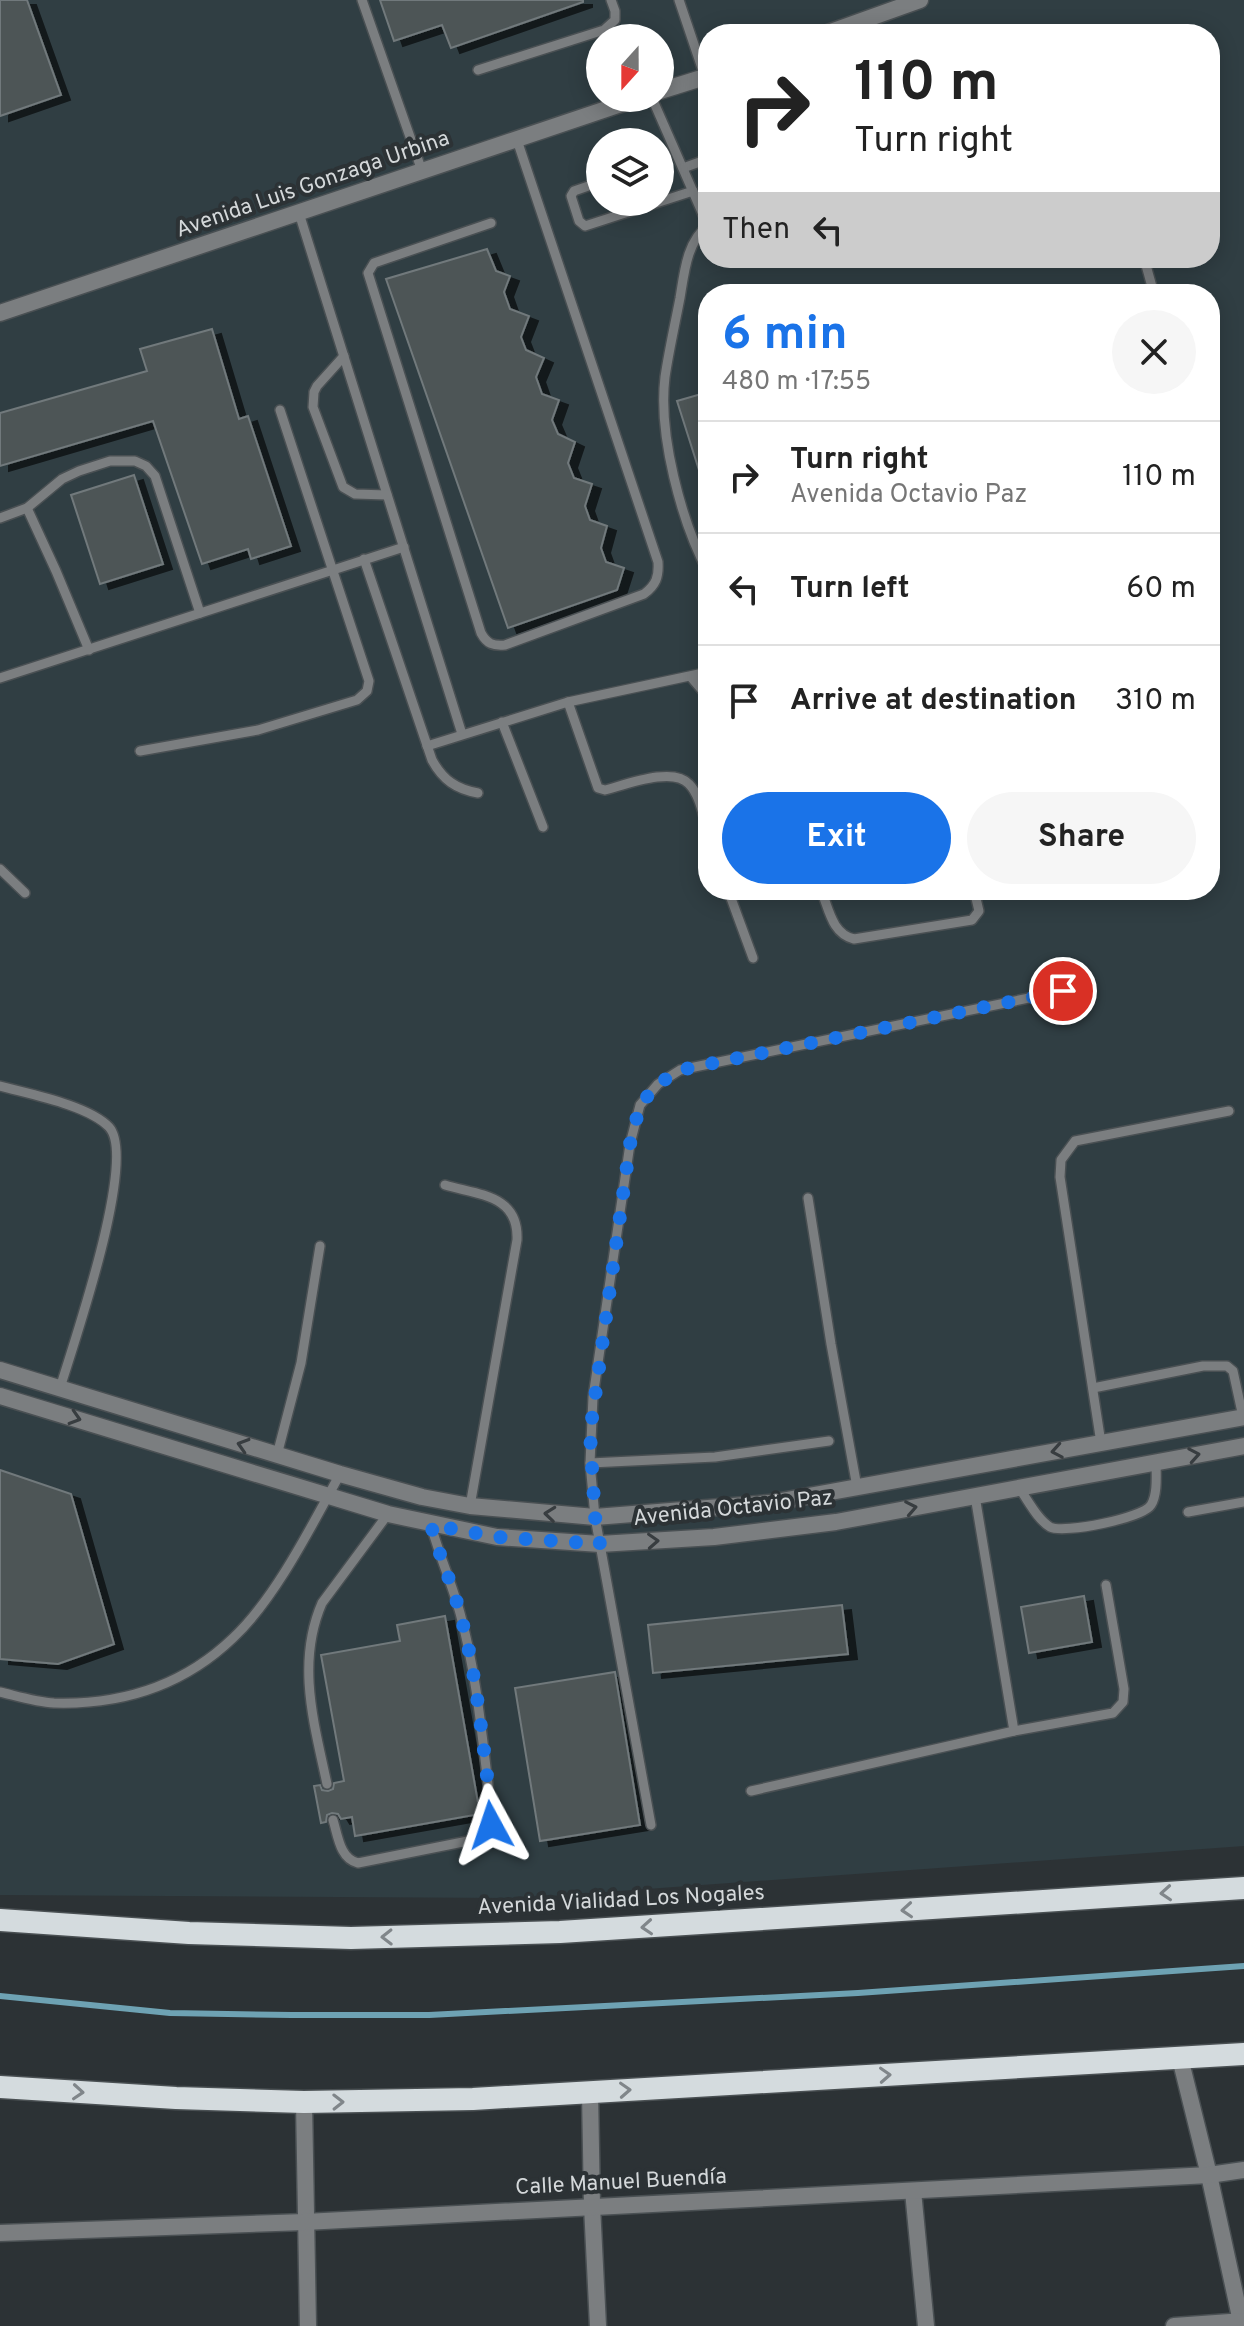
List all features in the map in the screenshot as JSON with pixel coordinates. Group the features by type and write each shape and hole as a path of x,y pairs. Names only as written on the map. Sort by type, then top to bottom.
{"highway":[{"name":"Avenida Vialidad Los Nogales","path":"0,1920 189,1933 351,1938 560,1932 1244,1888"},
{"path":"0,2087 304,2102 473,2099 1244,2054"}],"street":[{"path":"854,24 920,0"},
{"path":"674,87 698,81"},
{"name":"Avenida Luis Gonzaga Urbina","path":"0,313 598,112"},
{"name":"Avenida Octavio Paz","path":"0,1370 422,1497 470,1506 595,1517 770,1503 1244,1417"},
{"name":"Avenida Octavio Paz","path":"0,1396 431,1525 497,1537 600,1544 714,1537 821,1524 1244,1446"},
{"path":"1174,2326 1243,2323 1180,2058"},
{"path":"590,2092 598,2326"},
{"path":"304,2102 308,2326"},
{"name":"Calle Manuel Buendía","path":"0,2233 305,2222 1209,2175 1244,2170"},
{"path":"913,2191 926,2326"}],"lane":[{"path":"362,0 422,171"},
{"path":"478,70 604,30 615,20 611,0"},
{"path":"679,0 698,54"},
{"path":"658,112 698,203"},
{"path":"491,223 374,263 368,273 481,633 485,641 496,646 644,594 653,587 659,576 658,562 621,446 517,140"},
{"path":"683,168 698,163"},
{"path":"586,187 574,191 571,196 579,221 588,227 617,216"},
{"path":"674,197 693,191"},
{"path":"299,213 462,734"},
{"path":"698,237 685,270 665,379 665,425 678,491 698,554"},
{"path":"344,356 317,386 313,407 343,487 355,494 387,495"},
{"path":"140,751 258,730 364,696 369,681 280,410"},
{"path":"0,518 27,508 62,479 79,471 110,461 135,461 146,466 155,476 200,613"},
{"path":"27,508 89,650"},
{"path":"0,678 404,547"},
{"path":"364,559 427,746 439,772 449,783 478,793"},
{"path":"427,746 568,702 698,675"},
{"path":"691,677 698,685"},
{"path":"568,702 598,788 605,790 659,777 680,778 692,787 698,803"},
{"path":"502,722 543,827"},
{"path":"0,869 25,893"},
{"path":"732,900 753,958"},
{"path":"825,900 837,931 854,939 972,920 979,911 976,900"},
{"path":"651,1825 595,1517 590,1463 593,1397 630,1144 640,1105 658,1084 680,1070 1063,991"},
{"path":"0,1086 91,1115 109,1127 117,1141 117,1168 110,1211 95,1273 60,1388"},
{"path":"1101,1443 1060,1177 1061,1160 1075,1141 1229,1111"},
{"path":"445,1185 491,1198 504,1205 513,1214 518,1226 470,1506"},
{"path":"808,1198 857,1487"},
{"path":"277,1455 301,1363 320,1246"},
{"path":"1093,1388 1203,1366 1227,1366 1233,1371 1244,1417"},
{"path":"590,1463 715,1457 829,1441"},
{"path":"1019,1488 1047,1525 1056,1530 1102,1523 1142,1513 1151,1506 1156,1462"},
{"path":"0,1692 51,1703 105,1701 158,1688 192,1670 233,1638 261,1606 340,1474"},
{"path":"975,1496 1014,1731"},
{"path":"1188,1512 1244,1502"},
{"path":"327,1784 309,1687 309,1645 322,1603 388,1514"},
{"path":"333,1820 346,1857 358,1863 478,1839 491,1825 467,1645 431,1525"},
{"path":"751,1791 1014,1731 1113,1713 1123,1702 1124,1689 1106,1585"}],"shaded area":[{"path":"0,0 1244,0 1244,1846 522,1898 0,1895"}],"building":[{"path":"0,0 27,0 61,95 0,116"},
{"path":"380,0 583,2 451,48 442,25 394,41"},
{"path":"487,249 496,271 510,276 504,292 510,309 529,316 521,337 526,350 544,358 536,377 542,394 559,400 552,420 558,434 575,442 568,463 574,478 592,484 585,506 590,520 607,526 601,548 606,562 624,568 617,590 508,628 386,279"},
{"path":"212,329 239,419 248,416 291,546 251,559 248,549 202,564 153,421 0,466 0,413 147,371 140,349"},
{"path":"698,395 698,467 677,401"},
{"path":"134,475 163,564 100,584 71,495"},
{"path":"0,1470 71,1494 114,1644 58,1664 0,1659"},
{"path":"1084,1596 1092,1642 1029,1653 1021,1607"},
{"path":"842,1605 848,1654 653,1673 648,1625"},
{"path":"445,1616 480,1814 355,1836 352,1817 341,1819 338,1814 332,1813 327,1815 326,1822 321,1823 314,1786 320,1785 322,1790 328,1791 333,1789 334,1783 344,1781 321,1655 400,1641 397,1625"},
{"path":"615,1672 640,1825 540,1841 515,1688"}],"waterway":[{"path":"0,1996 170,2013 429,2015 858,1993 1244,1966"}],"route":[{"path":"491,1825 471,1666 459,1611 431,1525 497,1537 600,1544 590,1463 591,1415 630,1144 640,1105 658,1084 680,1070 1063,991"}]}
